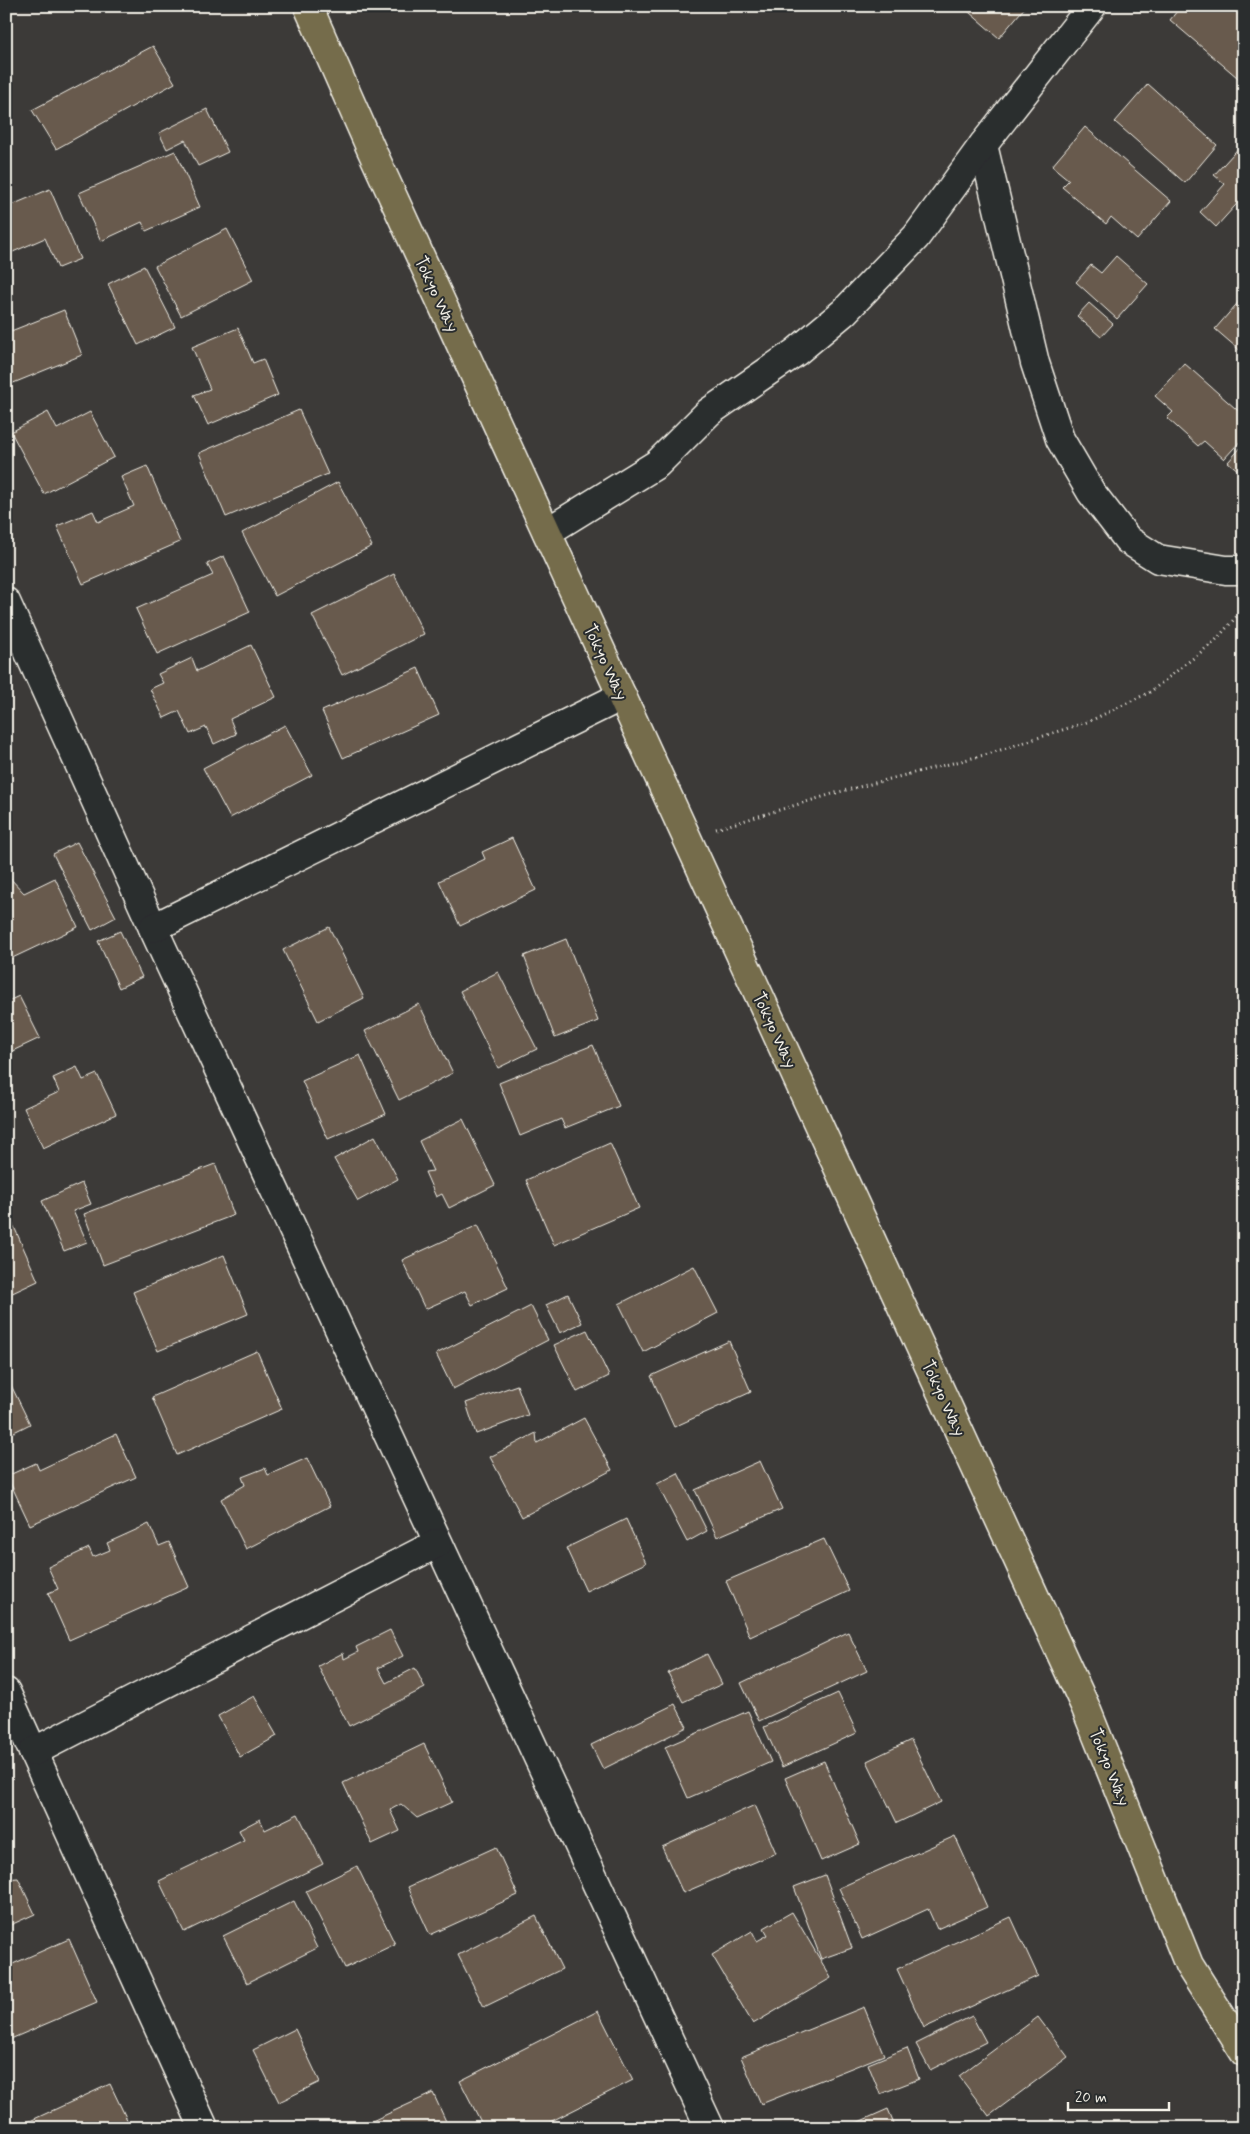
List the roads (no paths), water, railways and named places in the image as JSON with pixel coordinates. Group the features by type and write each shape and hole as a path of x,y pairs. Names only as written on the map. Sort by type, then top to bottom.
{"main road":[{"name":"Tokyo Way","path":"308,6 1085,1706 1189,1964 1244,2052"}],"street":[{"path":"547,532 658,464 710,412 796,352 844,312 916,237 983,145 1092,6"},
{"path":"983,145 1035,362 1060,439 1091,492 1128,540 1158,559 1226,570 1244,570"},
{"path":"6,602 153,928 710,2128"},
{"path":"153,928 622,696"},
{"path":"34,1752 438,1543"},
{"path":"6,1692 204,2128"}]}
